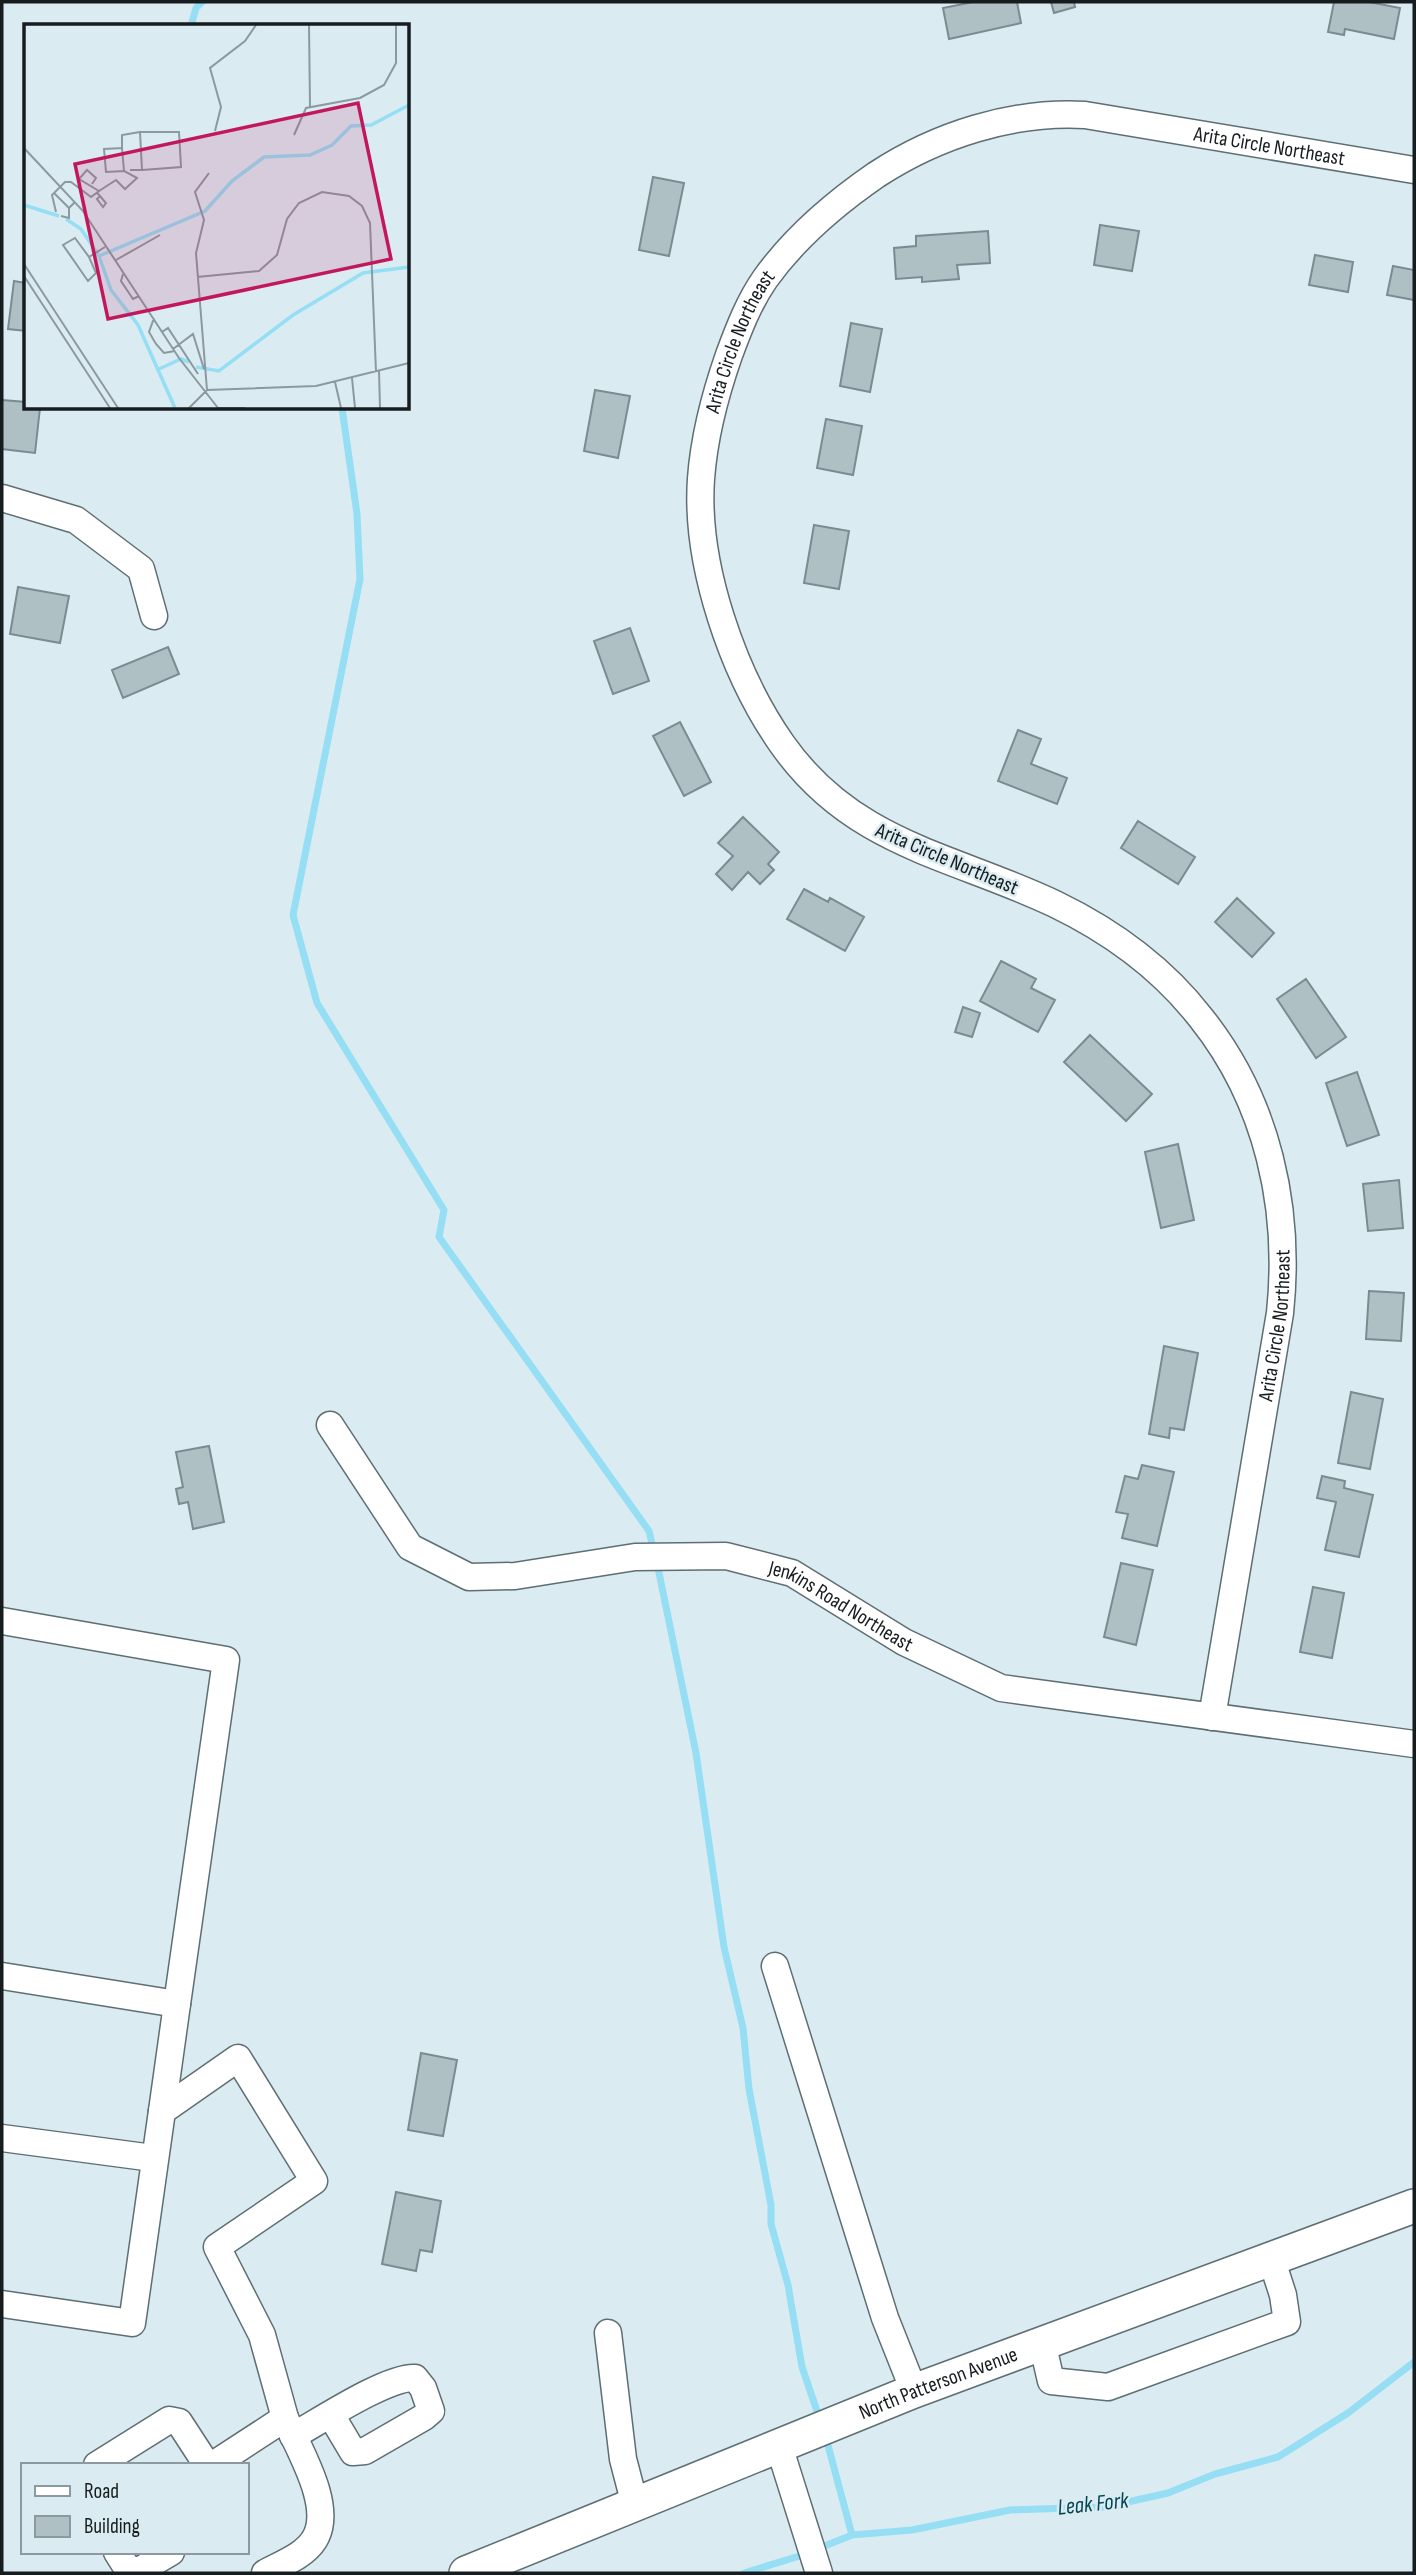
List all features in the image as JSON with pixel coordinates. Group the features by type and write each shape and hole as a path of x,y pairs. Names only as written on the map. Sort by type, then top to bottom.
{"main road":[{"name":"North Patterson Avenue","path":"467,2573 914,2391 1414,2206"}],"street":[{"name":"Arita Circle Northeast","path":"1212,1717 1280,1313 1284,1272 1281,1209 1276,1178 1257,1118 1236,1071 1208,1027 1174,986 1143,958 1054,904 939,860 874,829 821,793 781,742 739,663 721,614 708,563 702,521 701,479 721,377 743,318 763,281 811,226 860,186 903,157 941,140 1000,123 1064,114 1414,170"},
{"path":"2,498 76,520 141,569 154,616"},
{"name":"Jenkins Road Northeast","path":"330,1425 410,1547 469,1577 515,1576 635,1557 726,1556 792,1573 904,1642 1001,1688 1414,1744"},
{"path":"2,1621 226,1660 153,2158 132,2323 2,2304"},
{"path":"775,1966 885,2318 914,2391"},
{"path":"2,1976 177,2004"},
{"path":"162,2111 238,2058 314,2181 217,2247 262,2335 289,2427 319,2498 323,2517 315,2539 305,2551 265,2573"},
{"path":"2,2138 153,2158"},
{"path":"1042,2342 1051,2381 1108,2386 1287,2322 1283,2295 1271,2258"},
{"path":"608,2333 623,2459 635,2505"},
{"path":"217,2463 289,2427 331,2415"},
{"path":"100,2463 169,2420 179,2422 206,2463"},
{"path":"779,2446 819,2573"},
{"path":"118,2554 127,2568 139,2571 168,2554"}],"building":[{"path":"973,2 1017,2 1021,23 949,39 943,8"},
{"path":"1051,2 1074,2 1075,7 1054,13"},
{"path":"1334,2 1369,2 1400,8 1394,39 1345,29 1344,35 1328,32"},
{"path":"653,177 684,183 669,256 639,250"},
{"path":"1100,225 1139,231 1132,271 1094,265"},
{"path":"988,231 990,263 957,265 959,279 922,282 922,277 896,279 894,248 916,246 916,236"},
{"path":"1315,255 1353,262 1348,292 1309,285"},
{"path":"1393,266 1414,270 1414,300 1387,295"},
{"path":"14,281 24,283 24,331 8,329"},
{"path":"851,323 882,329 870,392 840,386"},
{"path":"595,390 630,396 618,458 584,451"},
{"path":"2,400 24,402 24,410 40,410 35,453 2,449"},
{"path":"826,419 862,426 853,475 817,468"},
{"path":"814,525 849,531 839,589 804,583"},
{"path":"18,587 69,596 60,643 10,634"},
{"path":"630,628 649,681 613,694 594,641"},
{"path":"168,647 179,674 123,698 112,670"},
{"path":"680,722 711,782 684,796 653,736"},
{"path":"1018,730 1041,739 1031,764 1067,778 1057,804 998,781"},
{"path":"743,817 779,852 768,864 774,870 760,884 748,872 732,890 716,874 733,856 718,843"},
{"path":"1138,821 1195,857 1178,884 1121,848"},
{"path":"804,889 828,902 830,898 864,917 845,951 787,919"},
{"path":"1237,898 1274,933 1252,957 1215,922"},
{"path":"1001,961 1036,979 1031,988 1055,1000 1038,1032 980,1001"},
{"path":"1306,979 1346,1037 1316,1058 1277,999"},
{"path":"963,1007 980,1013 972,1037 955,1032"},
{"path":"1090,1035 1152,1094 1126,1121 1064,1062"},
{"path":"1357,1072 1379,1135 1347,1146 1326,1083"},
{"path":"1178,1144 1194,1220 1161,1228 1145,1152"},
{"path":"1399,1180 1403,1228 1368,1231 1363,1184"},
{"path":"1369,1291 1404,1293 1401,1341 1366,1339"},
{"path":"1164,1346 1198,1353 1184,1430 1170,1428 1169,1438 1149,1434"},
{"path":"1351,1392 1383,1399 1370,1469 1338,1463"},
{"path":"209,1446 224,1522 193,1529 188,1502 179,1504 176,1489 183,1487 176,1452"},
{"path":"1142,1465 1174,1472 1157,1546 1122,1538 1128,1514 1116,1512 1125,1476 1138,1479"},
{"path":"1322,1476 1345,1481 1344,1488 1373,1495 1359,1557 1325,1550 1336,1502 1317,1498"},
{"path":"1121,1563 1153,1570 1136,1645 1104,1637"},
{"path":"1313,1587 1344,1593 1332,1658 1300,1652"},
{"path":"421,2053 457,2060 443,2136 408,2130"},
{"path":"396,2192 441,2201 432,2252 420,2250 416,2271 382,2264"}],"waterway":[{"path":"192,24 196,8 202,2"},
{"path":"342,410 357,514 360,579 293,915 317,1003 444,1210 439,1237 649,1531 654,1552"},
{"path":"657,1563 696,1753 724,1947 743,2028 749,2089 771,2205 771,2224 788,2285 802,2367 820,2420"},
{"name":"Leak Fork","path":"817,2549 852,2535 912,2530 1010,2510 1105,2507 1168,2493 1215,2474 1278,2457 1348,2413 1414,2362"},
{"path":"826,2438 852,2535"},
{"name":"Leak Fork","path":"744,2573 806,2554"}]}
